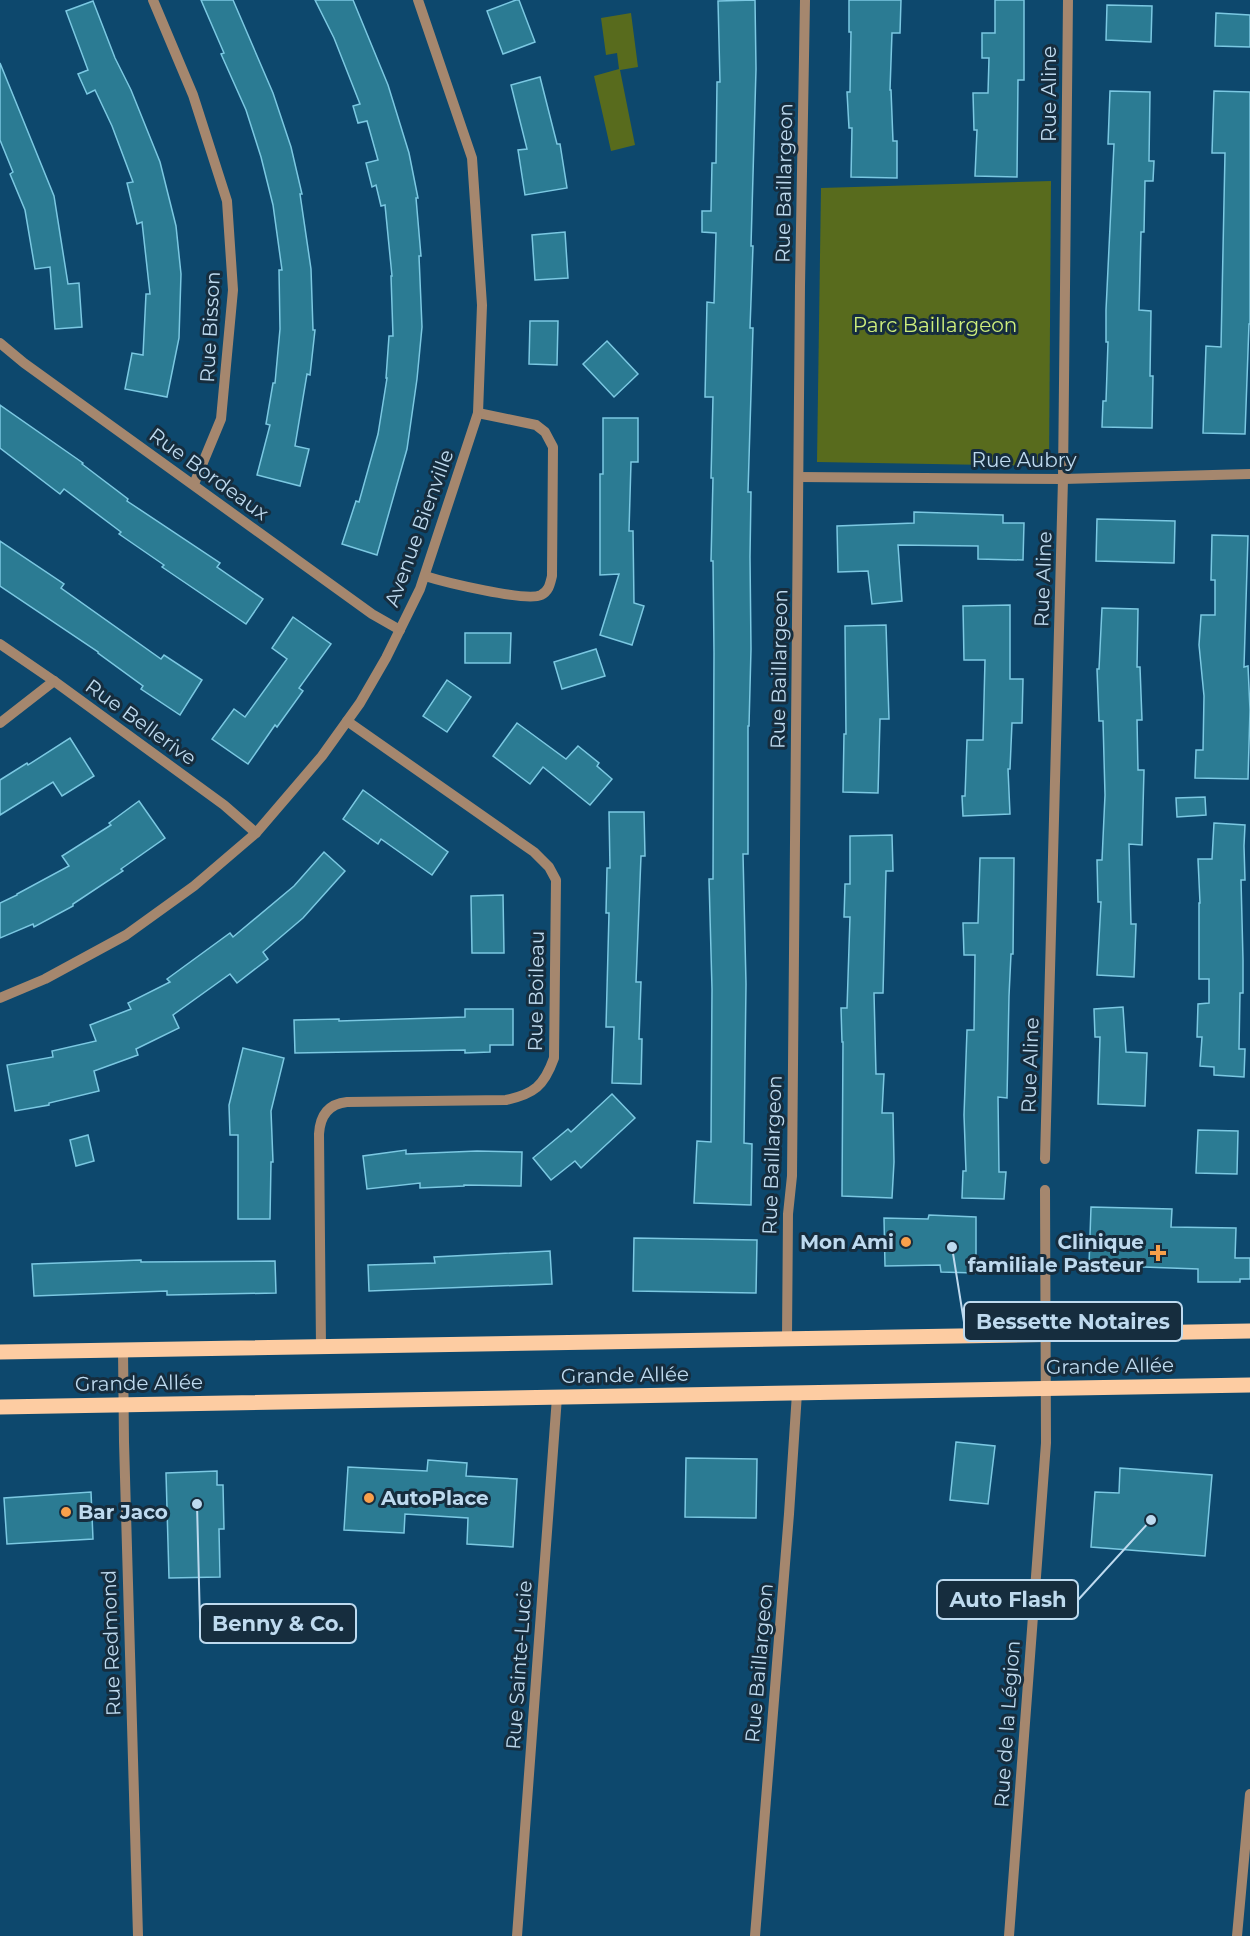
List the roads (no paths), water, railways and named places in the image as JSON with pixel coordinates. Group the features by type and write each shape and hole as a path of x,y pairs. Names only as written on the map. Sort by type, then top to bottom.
{"main road":[{"name":"Grande Allée","path":"0,1352 1250,1331"},
{"name":"Grande Allée","path":"0,1407 1250,1385"}],"street":[{"name":"Rue Bisson","path":"153,0 193,95 227,201 233,290 221,418 194,484"},
{"name":"Avenue Bienville","path":"0,998 45,979 126,935 194,886 256,833 322,756 372,683 425,576 478,413 482,305 472,158 418,0"},
{"name":"Rue Baillargeon","path":"787,1338 788,1214 792,1176 800,286 805,0"},
{"name":"Rue Aline","path":"1045,1159 1063,479 1068,0"},
{"name":"Rue Bordeaux","path":"0,343 24,363 372,614 400,630"},
{"path":"425,576 469,588 534,598 544,594 550,586 553,447 545,432 536,425 478,413"},
{"name":"Rue Aubry","path":"798,477 1063,479 1250,474"},
{"name":"Rue Bellerive","path":"0,644 224,805 256,833"},
{"path":"0,723 54,681"},
{"name":"Rue Boileau","path":"321,1347 319,1125 323,1115 331,1107 347,1101 506,1100 525,1096 548,1074 554,1058 556,880 549,867 534,852 347,721"},
{"path":"1045,1190 1045,1334"},
{"name":"Rue de la Légion","path":"1009,1936 1046,1443 1045,1334"},
{"name":"Rue Redmond","path":"123,1350 138,1936"},
{"name":"Rue Baillargeon","path":"755,1936 797,1393"},
{"name":"Rue Sainte-Lucie","path":"517,1936 557,1397"},
{"path":"1237,1936 1250,1794"}],"place":[{"name":"Mon Ami","path":"906,1242"},
{"name":"Bessette Notaires","path":"952,1247"},
{"name":"Clinique familiale Pasteur","path":"1158,1253"},
{"name":"AutoPlace","path":"369,1498"},
{"name":"Benny & Co.","path":"197,1504"},
{"name":"Bar Jaco","path":"66,1512"},
{"name":"Auto Flash","path":"1151,1520"}],"park label":[{"name":"Parc Baillargeon","path":"935,325"}]}
